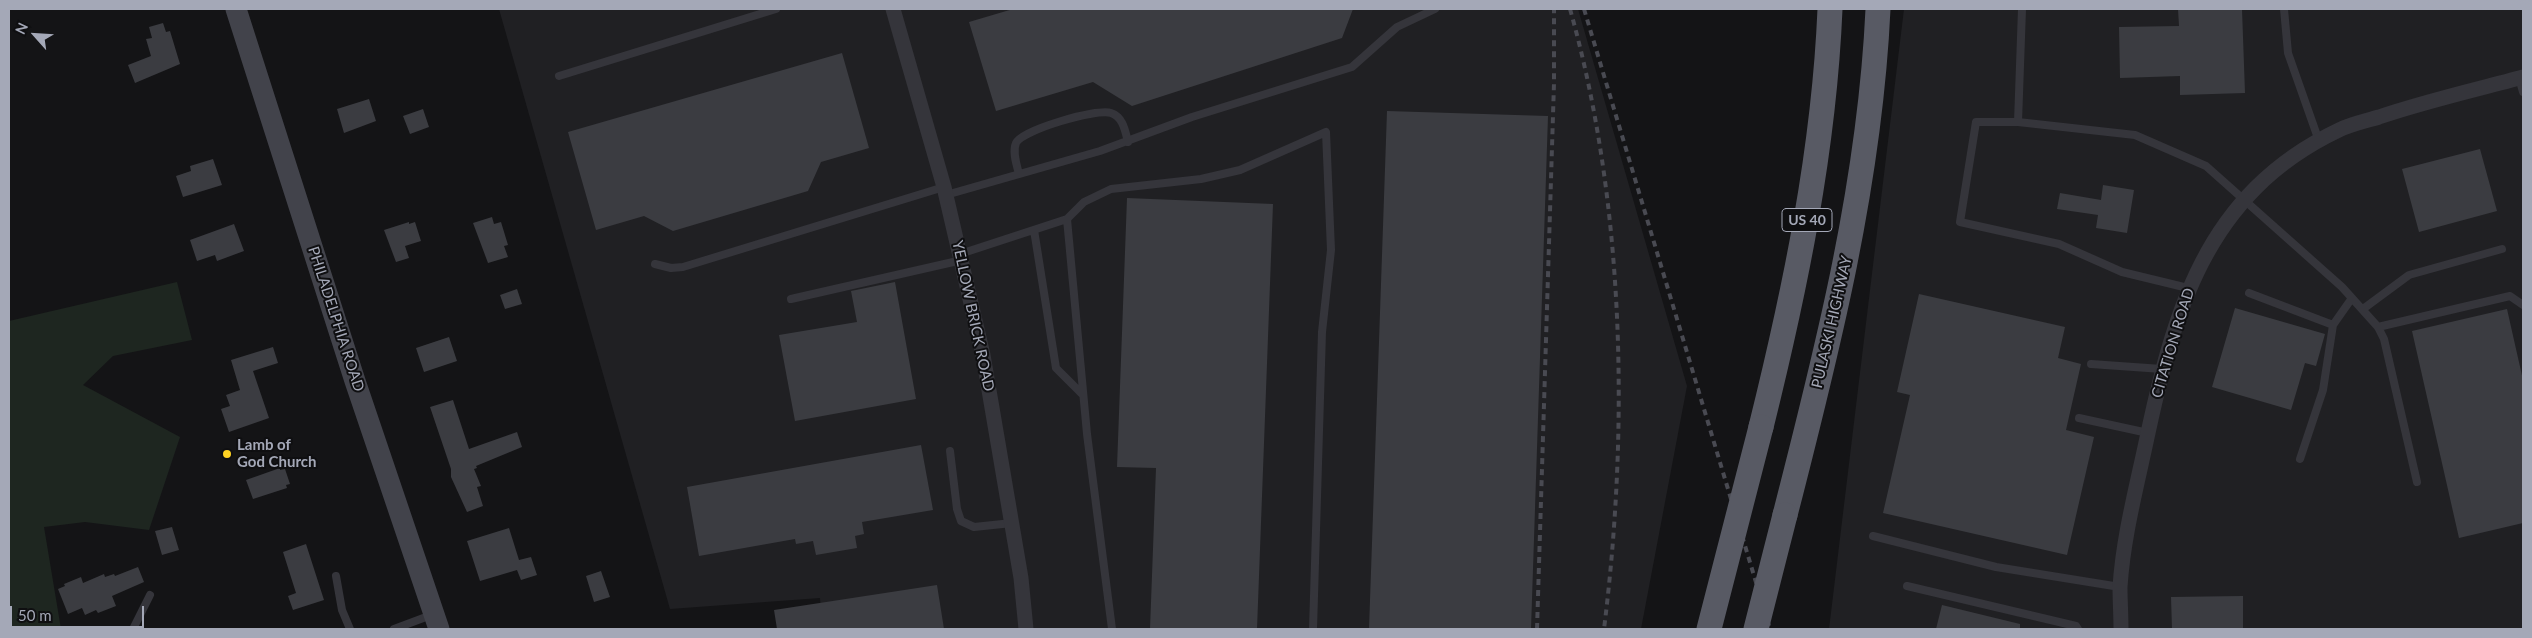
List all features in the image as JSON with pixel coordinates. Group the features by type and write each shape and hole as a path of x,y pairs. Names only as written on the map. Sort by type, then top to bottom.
{"highway":[{"name":"US 40","path":"1709,629 1761,427 1798,268 1823,104 1830,9"},
{"name":"PULASKI HIGHWAY","path":"1756,629 1837,306 1857,205 1870,110 1878,9"}],"main road":[{"name":"PHILADELPHIA ROAD","path":"236,9 356,381 437,622"}],"street":[{"name":"YELLOW BRICK ROAD","path":"893,9 946,191 983,355 1021,578 1026,629"},
{"name":"CITATION ROAD","path":"2121,629 2120,587 2126,542 2162,369 2188,288 2208,250 2231,216 2257,186 2291,158 2339,129 2402,109 2522,83"}],"lane":[{"path":"559,76 776,9"},
{"path":"655,264 671,268 683,267 946,191 1019,174 1128,142 1192,117 1352,67 1397,28 1435,9"},
{"path":"2018,122 2022,9"},
{"path":"2284,9 2288,53 2319,141"},
{"path":"1019,174 1014,152 1016,144 1022,137 1057,123 1088,114 1110,112 1121,120 1128,142"},
{"path":"2188,288 2122,272 2059,244 1960,222 1976,122 2018,122 2135,135 2206,166 2352,298 2378,327 2384,339 2417,482"},
{"path":"791,298 961,257 1067,219 1084,202 1111,189 1201,179 1240,170 1326,132 1331,250 1322,332 1313,629"},
{"path":"1067,219 1083,394 1112,629"},
{"path":"1034,230 1056,368 1083,394"},
{"path":"2363,309 2409,275 2502,249"},
{"path":"2249,293 2333,325"},
{"path":"2378,327 2510,296 2523,305"},
{"path":"2300,459 2323,390 2333,325 2352,298"},
{"path":"2090,364 2162,369"},
{"path":"2080,418 2148,433"},
{"path":"950,451 957,509 961,521 974,527 1012,523"},
{"path":"1873,536 1996,567 2120,587"},
{"path":"336,576 342,610 350,629"},
{"path":"1906,586 2076,626 2078,629"},
{"path":"133,629 150,595"},
{"path":"394,629 437,622"}],"shaded area":[{"path":"499,9 1578,9 1687,386 1641,629 822,629 820,598 670,609"},
{"path":"1904,9 2523,9 2523,629 1829,629"},
{"path":"177,282 192,340 113,356 83,385 180,437 149,530 85,522 44,527 61,629 9,629 9,321"}],"building":[{"path":"1013,9 1353,9 1342,38 1132,106 1093,82 996,111 969,22"},
{"path":"2178,9 2242,9 2245,93 2180,95 2180,76 2120,78 2119,27 2179,26"},
{"path":"163,23 166,32 170,31 180,64 135,83 128,65 151,56 146,39 152,38 149,27"},
{"path":"842,53 869,148 821,162 808,191 673,231 644,216 596,230 568,132"},
{"path":"369,99 376,121 344,133 337,109"},
{"path":"423,109 429,127 410,134 403,116"},
{"path":"1387,111 1548,116 1531,629 1369,629"},
{"path":"2480,149 2497,211 2419,232 2402,169"},
{"path":"213,159 222,185 183,197 176,176 191,171 190,166"},
{"path":"2103,185 2134,190 2127,233 2096,228 2098,215 2057,209 2060,193 2101,200"},
{"path":"1127,198 1273,204 1257,629 1150,629 1156,468 1117,467"},
{"path":"492,217 494,224 501,222 508,245 504,246 508,257 488,263 473,223"},
{"path":"409,222 409,224 415,222 421,241 405,246 409,258 396,262 384,230"},
{"path":"234,224 244,251 217,261 215,255 197,261 190,240"},
{"path":"895,282 916,399 795,421 779,335 857,322 851,291"},
{"path":"517,289 522,304 505,309 500,295"},
{"path":"1919,294 2065,327 2058,358 2081,364 2066,430 2094,437 2067,555 1883,513 1910,395 1897,392"},
{"path":"2235,308 2325,334 2316,366 2305,363 2291,410 2212,387"},
{"path":"2507,309 2523,380 2523,523 2459,538 2412,331"},
{"path":"449,337 457,361 424,372 416,348"},
{"path":"273,347 278,363 253,371 269,418 229,432 221,409 230,406 226,395 240,390 231,360"},
{"path":"453,400 469,449 517,432 522,447 476,466 477,468 474,469 481,486 477,487 483,506 467,512 451,477 451,469 430,407"},
{"path":"921,445 933,510 862,522 864,534 855,536 857,548 816,555 813,541 796,544 795,539 699,556 687,487"},
{"path":"280,468 280,470 285,469 290,484 286,485 287,488 253,499 246,480"},
{"path":"172,527 179,550 162,555 155,531"},
{"path":"509,528 519,560 531,557 537,575 521,580 517,570 480,581 467,541"},
{"path":"306,544 324,600 293,610 288,596 296,593 283,552"},
{"path":"138,567 144,582 112,596 116,606 98,613 96,610 85,615 82,608 68,614 58,589 65,586 64,584 81,577 83,583 104,574 105,577 114,574 115,576"},
{"path":"601,571 610,597 594,602 586,576"},
{"path":"937,585 944,629 777,629 774,610"},
{"path":"2243,596 2243,629 2172,629 2171,597"},
{"path":"1942,605 2020,624 2020,629 1936,629"}],"railway":[{"path":"1537,629 1554,83 1554,9"},
{"path":"1570,9 1588,83 1602,160 1612,238 1617,317 1619,396 1617,475 1612,553 1604,629"},
{"path":"1584,9 1770,629"}],"place":[{"name":"Lamb of God Church","path":"227,454"}]}
